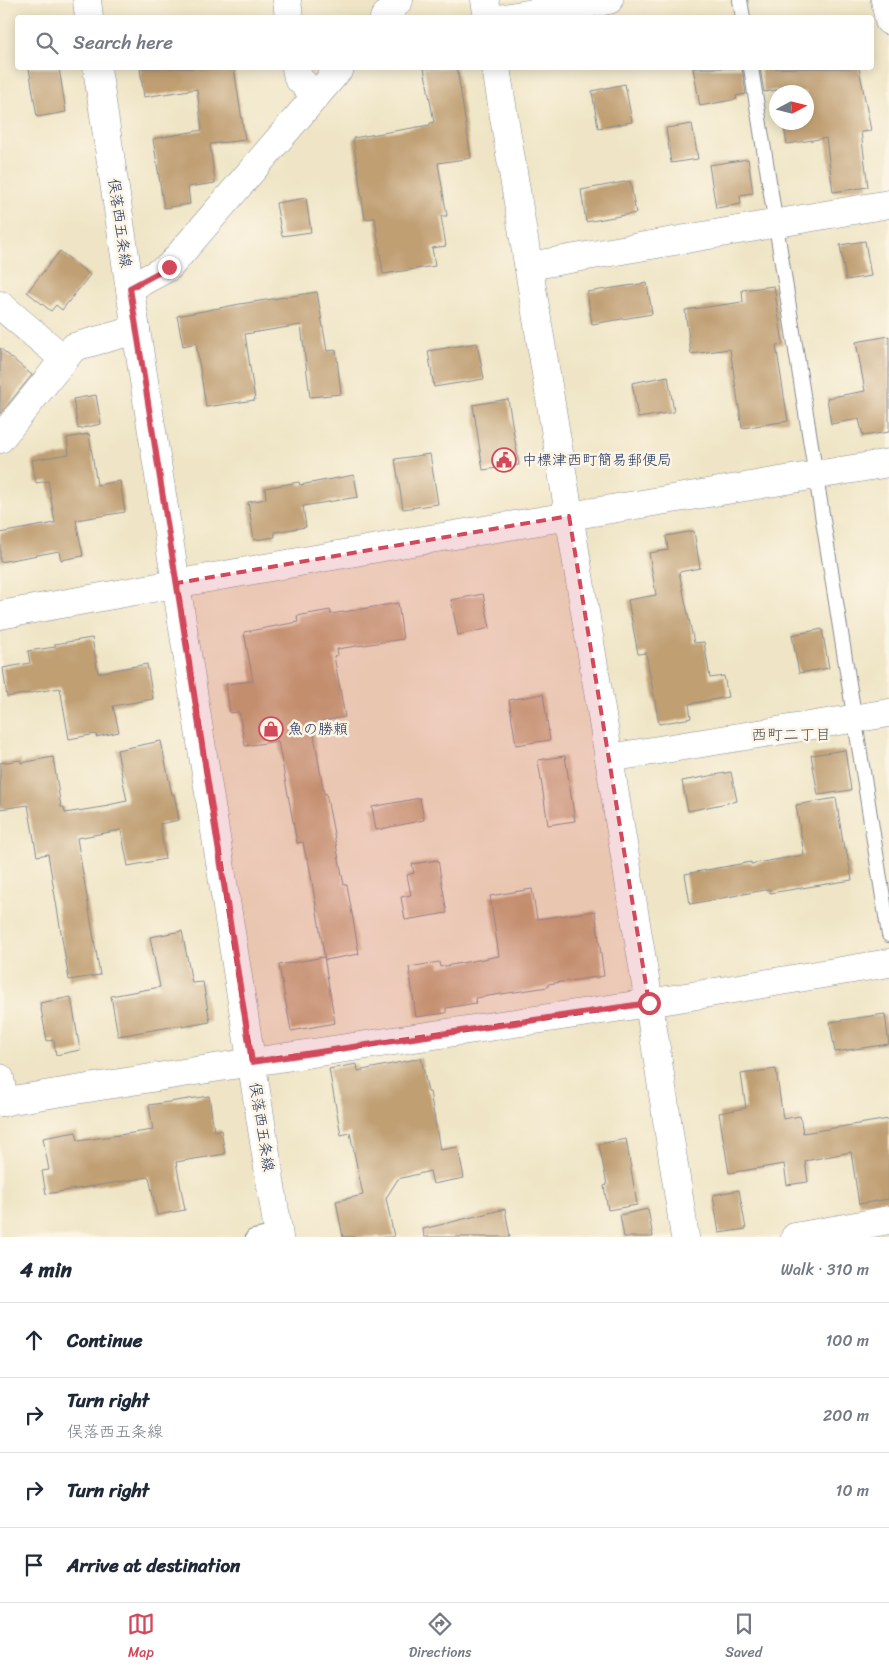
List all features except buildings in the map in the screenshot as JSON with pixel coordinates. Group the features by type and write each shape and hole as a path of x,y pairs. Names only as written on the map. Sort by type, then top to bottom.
{"street":[{"path":"87,0 89,15"},
{"path":"287,0 289,15"},
{"path":"386,15 399,0"},
{"path":"485,0 488,15"},
{"path":"516,15 566,3 608,0"},
{"path":"886,0 889,21"},
{"name":"俣落西五条線","path":"97,70 136,330 252,1062 270,1235"},
{"path":"296,70 298,78 316,96"},
{"path":"130,288 169,267 338,70"},
{"path":"496,70 649,1003 685,1237"},
{"path":"528,266 889,204"},
{"path":"0,305 64,359"},
{"path":"0,439 74,347 136,330"},
{"path":"0,615 177,583 889,463"},
{"path":"609,758 889,713"},
{"path":"1,1094 252,1062 649,1003 889,963"},
{"path":"795,1237 889,1220"}],"lane":[{"path":"740,0 742,15"},
{"path":"751,70 815,476 856,718 889,935"}],"highlighted area":[{"path":"569,516 649,1003 252,1062 177,583"}],"place":[{"name":"中標津西町簡易郵便局","path":"504,460"},
{"name":"魚の勝頼","path":"271,729"}],"district":[{"name":"西町二丁目","path":"791,734"}],"route":[{"path":"169,267 130,288 252,1062 649,1003"}]}
